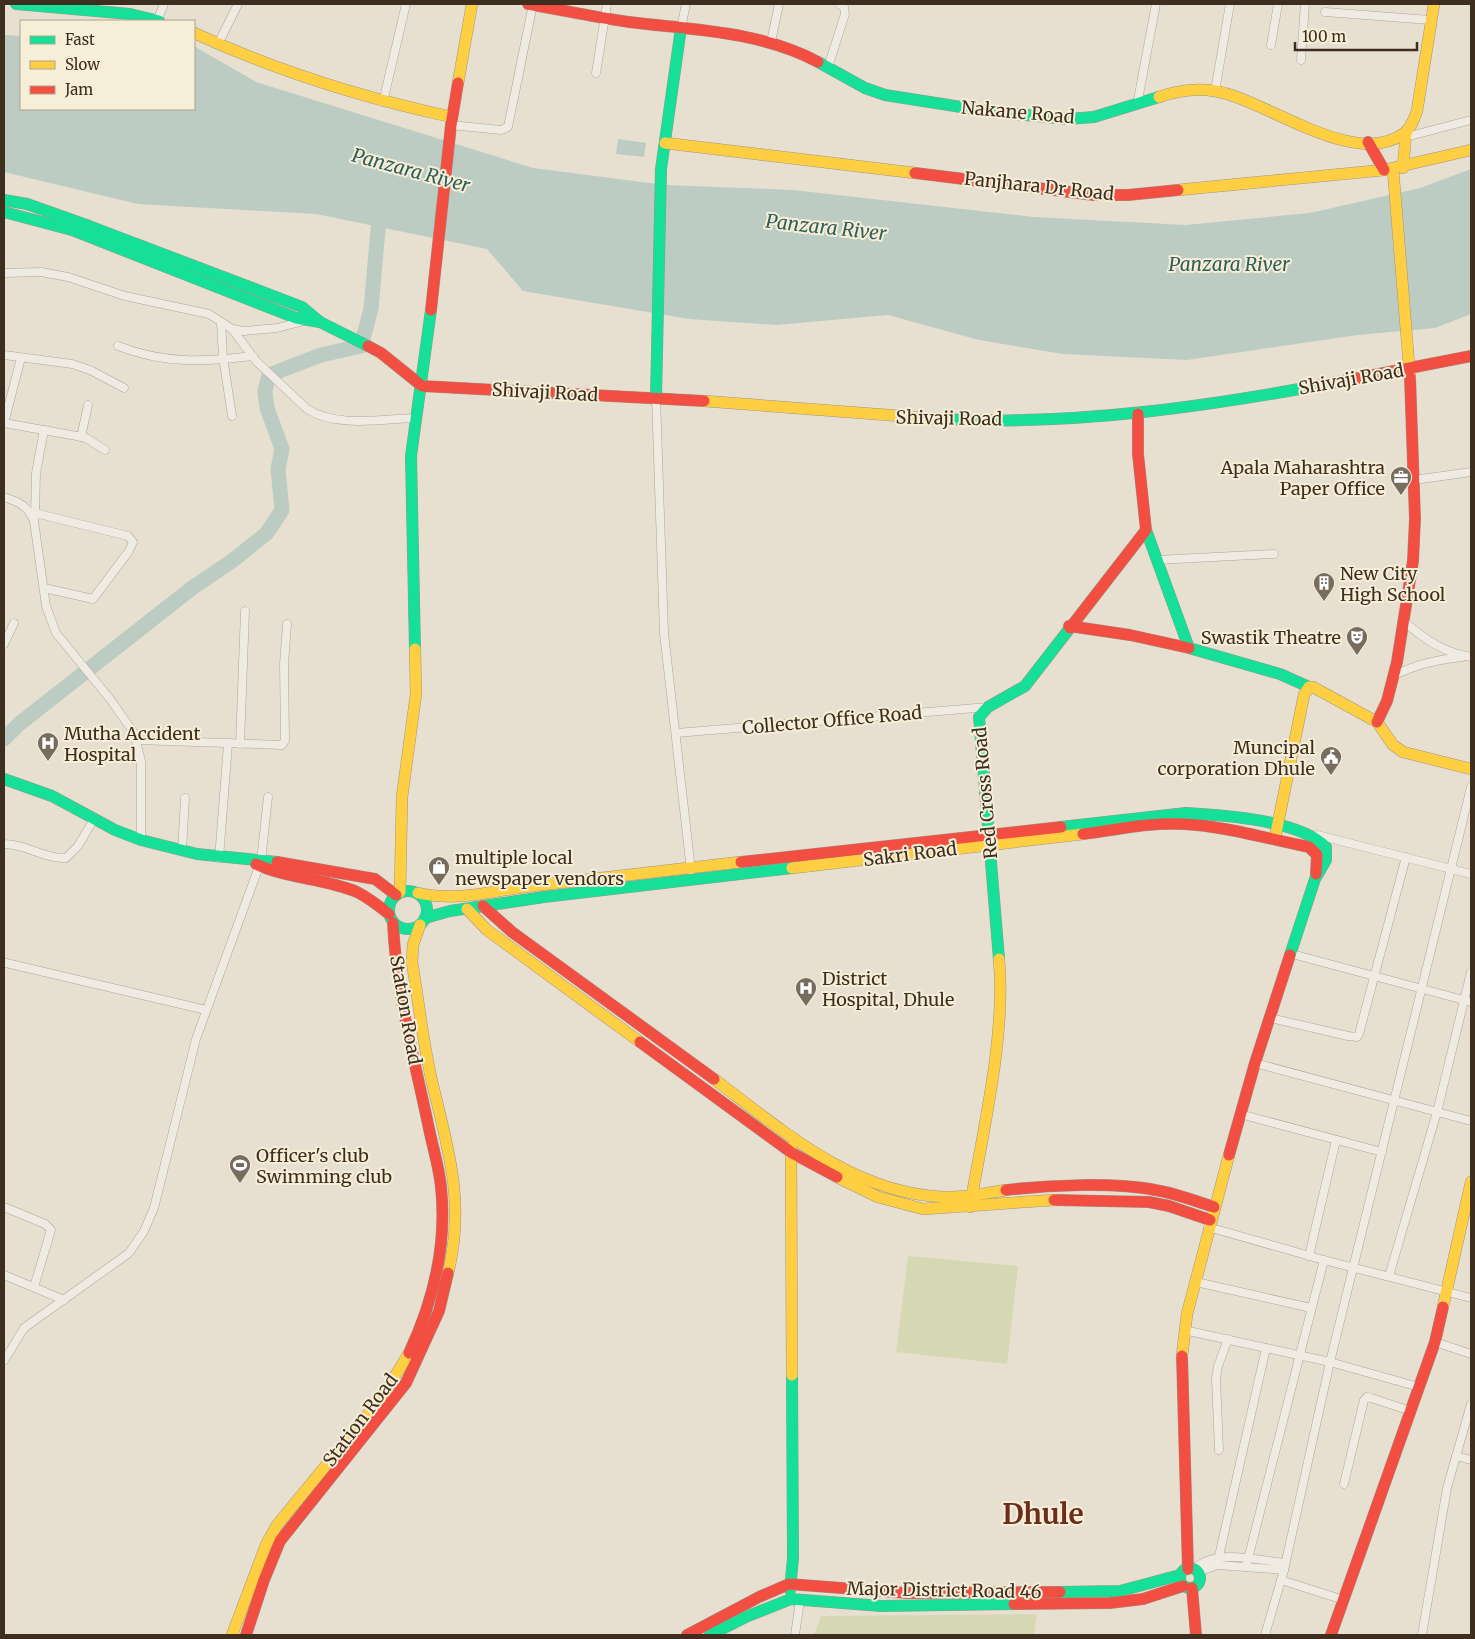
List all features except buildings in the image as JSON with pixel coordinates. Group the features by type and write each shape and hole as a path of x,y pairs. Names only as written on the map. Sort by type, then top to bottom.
{"street":[{"path":"16,4 130,14 154,20"},
{"path":"158,20 164,4"},
{"path":"218,44 238,4"},
{"path":"383,102 406,4"},
{"path":"398,893 402,797 416,694 416,626 411,481 416,418 438,263 451,126 472,4"},
{"path":"195,33 246,57 451,126 501,130 508,127 531,4"},
{"name":"Nakane Road","path":"531,4 605,18 771,42 799,52 866,89 893,97 995,112 1077,119 1185,91 1202,89 1247,100 1302,127 1345,140 1368,142 1406,135"},
{"path":"596,72 608,4"},
{"path":"686,4 660,169 656,397 664,633 692,880"},
{"path":"771,42 778,4"},
{"path":"828,67 845,14 844,7 839,4"},
{"path":"1136,105 1156,4"},
{"path":"1215,91 1230,4"},
{"path":"1271,45 1278,4"},
{"path":"1300,60 1305,4"},
{"path":"1377,722 1387,701 1404,621 1413,561 1416,519 1410,369 1393,169 1419,103 1430,20 1434,4"},
{"path":"1325,12 1430,20"},
{"path":"1406,135 1471,120"},
{"path":"1368,142 1393,169"},
{"name":"Panjhara Dr Road","path":"665,143 1094,195 1128,195 1393,169 1471,150"},
{"path":"4,200 27,204 212,271 302,307 320,322 381,353 422,386"},
{"path":"4,212 72,230 306,320 320,322"},
{"path":"4,272 41,272 68,277 162,306 196,311 232,328 258,331 306,320"},
{"path":"221,322 232,416"},
{"path":"232,328 254,359 307,409 322,417 342,420 416,418"},
{"path":"118,346 151,357 168,360 254,359"},
{"path":"4,355 72,364 90,370 124,388"},
{"name":"Shivaji Road","path":"422,386 656,397 897,417 979,421 1138,414 1258,396 1410,369 1471,356"},
{"path":"21,358 4,423 81,437 105,450"},
{"path":"81,437 88,405"},
{"path":"1138,414 1138,454 1146,530 1188,648"},
{"path":"44,430 36,473 34,521 46,606 56,633 110,699 134,733 141,761 141,840"},
{"path":"1414,480 1471,472"},
{"path":"4,497 24,505 34,521"},
{"path":"35,513 128,536 132,542 129,551 93,599 44,588"},
{"name":"Red Cross Road","path":"970,1208 994,1060 1002,989 979,721 982,711 1025,686 1146,530"},
{"path":"1157,560 1274,554"},
{"path":"240,744 245,611"},
{"path":"1404,621 1428,641 1445,650 1469,657"},
{"path":"4,644 14,623"},
{"path":"136,740 278,746 284,743 287,624"},
{"path":"1070,626 1130,635 1188,648 1280,674 1320,691 1377,722 1393,745 1403,752 1471,769"},
{"path":"1393,676 1427,662 1469,657"},
{"path":"1275,840 1304,695 1309,687"},
{"name":"Collector Office Road","path":"676,733 988,707"},
{"path":"220,858 228,744"},
{"path":"4,779 52,796 94,819 141,840 220,858 375,880 398,893"},
{"path":"1265,1635 1281,1580 1330,1362 1471,787"},
{"path":"4,1361 24,1328 130,1253 144,1231 154,1208 196,1039 257,862 268,797"},
{"path":"182,850 185,798"},
{"path":"391,918 390,902 398,893 411,890 440,898 464,896 508,889 690,868 989,839 1186,812 1206,813 1278,826 1471,874"},
{"path":"4,844 19,844 57,858 66,858 78,846 94,819"},
{"name":"Sakri Road","path":"422,922 450,911 483,906 692,880 989,839 1181,824 1230,830 1301,844 1315,851 1317,856 1316,879"},
{"path":"1196,1635 1189,1576 1181,1362 1184,1330 1209,1223 1255,1063 1316,879 1326,858 1327,848 1321,839 1313,834"},
{"path":"1270,1018 1357,1037 1362,1030 1406,857"},
{"path":"257,862 281,874 348,888 363,894 378,903 391,918 406,929 422,922 426,904 418,893"},
{"path":"483,906 512,932 791,1137 829,1162 898,1190 947,1197 1016,1188 1137,1187 1156,1190 1214,1207"},
{"path":"467,909 487,930 792,1153 840,1180 902,1205 923,1209 970,1208 1052,1200 1149,1202 1309,1256 1471,1298"},
{"name":"Station Road","path":"388,1399 428,1307 438,1262 442,1228 441,1187 395,965 391,918"},
{"name":"Station Road","path":"246,1635 277,1525 388,1399 406,1383 438,1311 456,1241 455,1182 442,1116 433,1085 412,962 413,945 422,922"},
{"path":"1292,954 1468,1001"},
{"path":"6,963 206,1010"},
{"path":"1389,1276 1468,1001 1471,972"},
{"path":"682,1073 691,1062"},
{"path":"1255,1063 1471,1121"},
{"path":"1240,1114 1382,1152"},
{"path":"791,1137 793,1558 789,1584 795,1599 795,1635"},
{"path":"1309,1256 1336,1140"},
{"path":"1331,1635 1435,1342 1471,1182"},
{"path":"4,1207 45,1224 51,1230 34,1287"},
{"path":"1247,1563 1324,1260"},
{"path":"4,1275 64,1300"},
{"path":"1196,1282 1311,1308"},
{"path":"1184,1330 1330,1362 1420,1387"},
{"path":"1219,1450 1216,1378 1218,1366 1228,1340"},
{"path":"1435,1342 1471,1354"},
{"path":"1218,1561 1266,1348"},
{"path":"1344,1484 1364,1400 1367,1397 1411,1411"},
{"path":"1422,1635 1437,1537 1456,1456 1471,1404"},
{"path":"1456,1456 1471,1460"},
{"name":"Station Road","path":"232,1635 271,1547"},
{"path":"1189,1576 1218,1561 1284,1567"},
{"name":"Major District Road 46","path":"687,1635 759,1597 789,1584 907,1592 1120,1591 1189,1576"},
{"name":"Major District Road 46","path":"710,1635 748,1616 795,1599 881,1606 1110,1603 1143,1599 1189,1576"},
{"path":"1281,1580 1344,1600"}],"green space":[{"path":"908,1256 1018,1266 1007,1364 896,1352"},
{"path":"1037,1614 1034,1635 814,1635 821,1616"}],"water":[{"name":"Panzara River","path":"4,35 20,36 20,110 195,110 195,47 256,82 533,168 665,185 793,190 1034,217 1186,225 1310,213 1420,188 1471,169 1471,314 1435,328 1358,335 1187,360 1063,354 979,340 888,315 776,325 689,319 523,291 487,249 316,214 138,204 4,172"},
{"path":"618,139 646,143 644,157 616,154"}],"waterway":[{"path":"4,739 19,724 192,588 232,561 266,534 282,510 278,469 282,449 267,408 265,391 269,375 321,355 361,346 371,309 380,207"}],"traffic: fast":[{"path":"16,4 130,14 155,20"},
{"path":"656,397 661,169 681,28"},
{"path":"818,62 865,88 885,95 993,112 1068,119 1094,117 1159,97"},
{"path":"4,200 27,204 89,226 302,307 320,322 368,346"},
{"path":"4,212 72,230 296,318 320,322"},
{"path":"415,649 411,456 431,310"},
{"path":"941,419 1042,420 1093,417 1193,406 1343,381"},
{"path":"1146,530 1189,648 1280,674 1309,687"},
{"path":"999,959 979,717 988,707 1025,686 1070,628"},
{"path":"4,779 52,796 115,830 141,840 197,854 277,862"},
{"path":"1061,827 1186,813 1220,815 1260,821 1280,825 1314,838 1326,847 1326,860 1315,879 1290,955"},
{"path":"425,918 450,911 544,897 792,868"},
{"path":"408,891 422,896 427,910 422,924 408,929 394,924 389,910 394,896 408,891"},
{"path":"790,1590 793,1558 792,1375"},
{"path":"1190,1568 1197,1571 1200,1578 1197,1585 1190,1588 1183,1585 1180,1578 1183,1571 1190,1568"},
{"path":"1060,1592 1120,1591 1180,1575"},
{"path":"710,1635 748,1616 791,1599 881,1606 1014,1604"}],"traffic: slow":[{"path":"458,83 472,4"},
{"path":"1159,97 1187,91 1215,91 1259,106 1335,138 1360,143 1383,143 1406,132 1416,114 1434,4"},
{"path":"195,33 225,47 321,82 386,101 452,117"},
{"path":"1403,168 1406,132"},
{"path":"665,143 915,173"},
{"path":"1178,190 1384,170 1471,150"},
{"path":"1393,169 1410,377"},
{"path":"704,401 941,419"},
{"path":"400,892 402,797 416,694 415,649"},
{"path":"1276,833 1304,695 1309,687 1313,687 1377,722 1393,745 1403,752 1471,769"},
{"path":"792,868 1083,834"},
{"path":"418,893 447,896 475,895 532,886 741,862"},
{"path":"467,909 487,930 640,1042"},
{"path":"420,925 413,945 412,962 426,1055 449,1156 455,1201 453,1248 448,1273"},
{"path":"970,1207 987,1115 996,1051 1000,989 999,959"},
{"path":"714,1079 766,1119 821,1156 850,1172 880,1185 912,1193 945,1197 968,1196 1006,1190"},
{"path":"791,1147 792,1375"},
{"path":"1182,1356 1187,1314 1229,1155"},
{"path":"837,1177 878,1197 923,1209 1054,1200"},
{"path":"1443,1307 1471,1182"},
{"path":"232,1635 266,1545 277,1525 383,1396 409,1353"}],"traffic: jam":[{"path":"528,4 629,22 726,33 773,44 818,62"},
{"path":"431,310 451,125 458,83"},
{"path":"1368,142 1384,170"},
{"path":"915,173 1094,195 1128,195 1178,190"},
{"path":"368,346 381,353 422,386 704,401"},
{"path":"1343,381 1471,356"},
{"path":"1377,722 1387,701 1397,662 1413,561 1415,519 1410,377"},
{"path":"1070,628 1146,530 1138,454 1138,414"},
{"path":"1069,626 1130,635 1189,648"},
{"path":"1083,834 1158,824 1215,827 1309,847 1317,855 1316,874"},
{"path":"741,862 1061,827"},
{"path":"277,862 375,879 396,895"},
{"path":"256,864 281,873 344,887 370,899 389,914"},
{"path":"483,906 512,932 714,1079"},
{"path":"393,923 402,999 439,1171 442,1208 442,1230 436,1272 425,1314 409,1353"},
{"path":"1229,1155 1255,1063 1290,955"},
{"path":"640,1042 792,1153 837,1177"},
{"path":"1006,1190 1101,1185 1139,1187 1162,1191 1214,1207"},
{"path":"1054,1200 1149,1202 1169,1206 1210,1220"},
{"path":"246,1635 264,1580 280,1541 406,1383 439,1311 448,1273"},
{"path":"1331,1635 1435,1342 1443,1307"},
{"path":"1182,1356 1188,1569"},
{"path":"687,1635 759,1597 789,1584 907,1593 1060,1592"},
{"path":"1014,1604 1110,1603 1143,1599 1183,1586"},
{"path":"1192,1588 1196,1635"}],"place":[{"name":"Apala Maharashtra Paper Office","path":"1401,496"},
{"name":"New City High School","path":"1324,602"},
{"name":"Swastik Theatre","path":"1357,656"},
{"name":"Mutha Accident Hospital","path":"48,762"},
{"name":"Muncipal corporation Dhule","path":"1331,776"},
{"name":"multiple local newspaper vendors","path":"439,886"},
{"name":"District Hospital, Dhule","path":"806,1007"},
{"name":"Officer's club Swimming club","path":"240,1184"}],"district":[{"name":"Dhule","path":"1043,1514"}]}
